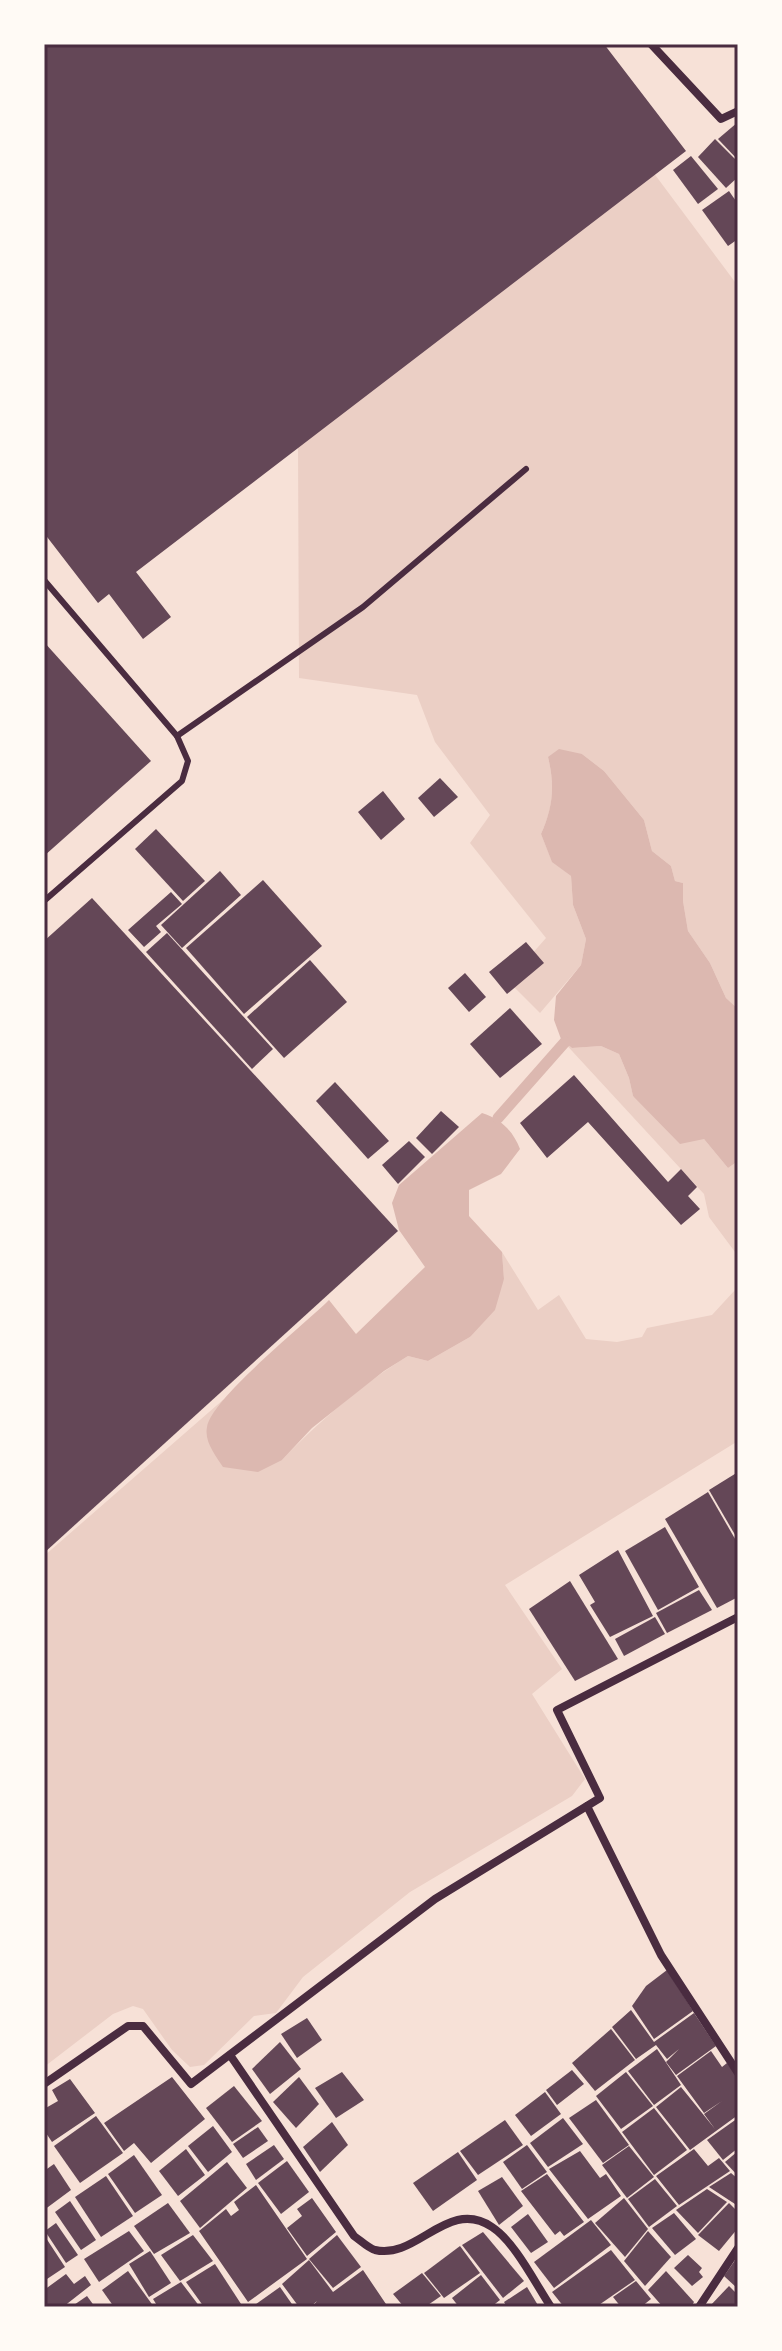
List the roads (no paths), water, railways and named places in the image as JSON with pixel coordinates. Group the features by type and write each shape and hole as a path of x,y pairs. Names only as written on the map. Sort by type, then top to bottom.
{"street":[{"path":"651,44 721,119 738,111"},
{"path":"44,2084 128,2026 143,2026 191,2084 435,1899 600,1798 557,1710 738,1617"},
{"path":"587,1806 661,1955 738,2073"},
{"path":"230,2055 354,2236 373,2249 394,2250 449,2222 470,2218 491,2226 511,2247 551,2307"},
{"path":"699,2307 738,2248"}],"lane":[{"path":"177,736 363,607 526,469"},
{"path":"44,580 177,736 188,761 182,781 44,901"}],"waterway":[{"path":"498,1118 565,1042"}]}
